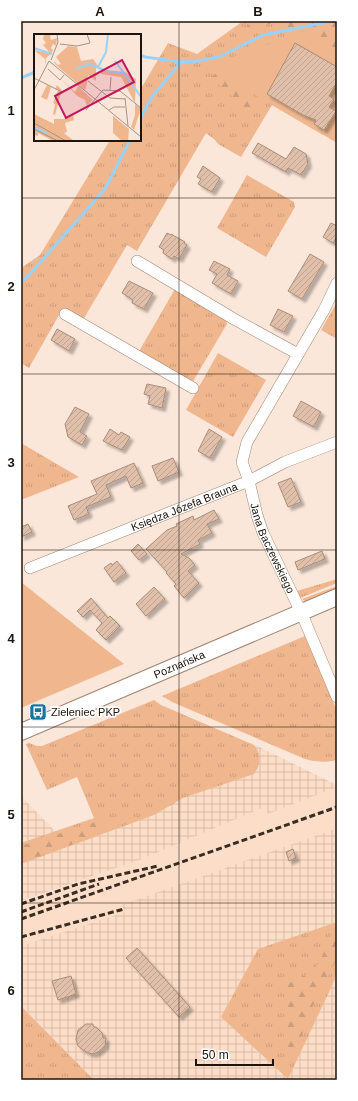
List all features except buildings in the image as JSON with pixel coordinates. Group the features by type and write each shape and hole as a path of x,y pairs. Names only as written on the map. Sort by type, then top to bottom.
{"main road":[{"name":"Poznańska","path":"21,732 337,597"}],"street":[{"path":"137,260 234,319 298,354"},
{"name":"Jana Baczewskiego","path":"337,284 324,310 247,442 242,462 249,481 256,515 263,533 301,612 337,697"},
{"path":"65,314 193,388"},
{"name":"Księdza Józefa Brauna","path":"30,568 249,481 286,462 337,442"}],"shaded area":[{"path":"249,742 337,785 337,787 268,814 264,807 142,859 21,901 21,796 55,831 94,819"},
{"path":"337,787 337,828 123,905 125,912 21,946 21,902 142,859 264,807 268,814"},
{"path":"337,828 337,1080 94,1080 21,1006 21,946 125,912 122,905"}],"green space":[{"path":"243,21 337,21 337,67 323,135 272,105 241,157 218,144 206,133 137,251 127,245 83,320 63,308 29,368 21,363 21,268 40,255 109,141 141,141 141,88 168,43 197,54"},
{"path":"253,21 278,21 243,33 243,30"},
{"path":"290,21 337,21 337,47 327,47 289,39 285,34 287,25"},
{"path":"305,31 337,49 337,143 200,63 221,61"},
{"path":"224,69 253,86 253,108 245,110 227,91 209,78"},
{"path":"247,175 294,202 295,207 266,257 217,228"},
{"path":"175,289 226,320 227,324 192,383 138,353"},
{"path":"337,302 337,339 321,330"},
{"path":"218,353 266,380 233,437 186,410"},
{"path":"21,443 79,477 21,500"},
{"path":"337,579 337,583 300,598 297,591"},
{"path":"21,582 124,664 21,708"},
{"path":"337,586 337,591 306,602 302,599"},
{"path":"305,636 337,711 337,760 321,762 305,759 172,702 162,696"},
{"path":"154,700 161,705 254,745 257,749 260,760 254,774 183,798 154,815 21,864 21,843 94,818 77,777 47,790 26,744 29,743 42,746"},
{"path":"108,818 104,827 89,839 21,862 21,846"},
{"path":"337,922 337,973 288,1079 221,1017 258,949"},
{"path":"337,931 337,958 312,1008 297,1048 292,1054 283,1044 285,988 293,980 306,975 319,963 333,932"},
{"path":"21,1006 94,1080 21,1080"}],"waterway":[{"path":"141,117 151,98 181,62 199,61 221,56 263,35 333,21"},
{"path":"141,55 181,62"},
{"path":"21,78 34,72"},
{"path":"21,282 29,275 105,189 129,141"}],"railway":[{"path":"21,919 337,807"},
{"path":"21,904 78,884 158,866"},
{"path":"21,912 99,884"},
{"path":"21,937 124,909"}],"place":[{"name":"Zieleniec PKP","path":"38,712"}]}
